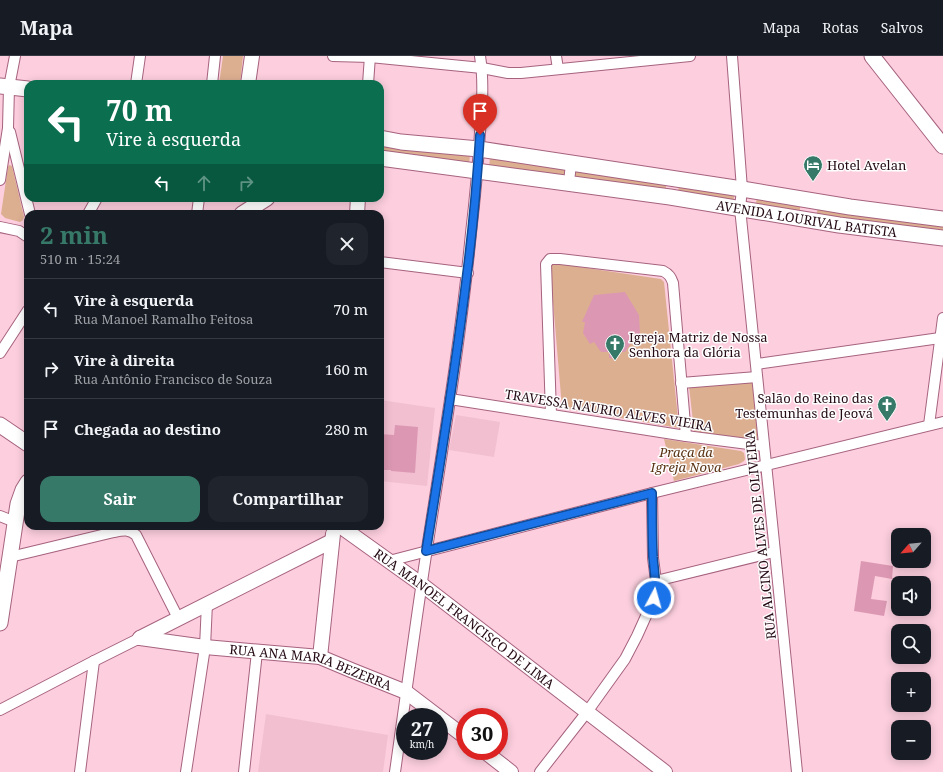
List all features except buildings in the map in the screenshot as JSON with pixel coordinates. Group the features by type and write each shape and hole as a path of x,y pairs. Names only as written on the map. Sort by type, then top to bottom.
{"main road":[{"path":"872,56 943,146"},
{"path":"4,86 24,88"},
{"name":"AVENIDA LOURIVAL BATISTA","path":"384,139 401,142 479,149 571,162 850,207 943,219"},
{"name":"AVENIDA LOURIVAL BATISTA","path":"384,159 670,197 839,225 943,238"},
{"path":"247,210 258,202"},
{"path":"0,425 24,440"},
{"path":"0,623 18,504 24,488"}],"street":[{"path":"15,56 4,86 8,128 24,191"},
{"path":"137,80 140,56"},
{"path":"212,80 215,56"},
{"path":"249,80 252,56"},
{"path":"332,56 370,57 482,68 508,73 690,56"},
{"path":"395,772 421,584 468,273 478,171 483,81 480,56"},
{"path":"556,56 558,69"},
{"name":"RUA ALCINO ALVES DE OLIVEIRA","path":"732,56 742,189 740,208 757,364 774,552 797,772"},
{"path":"368,80 370,57"},
{"path":"0,180 8,128"},
{"path":"569,183 571,162"},
{"path":"670,197 673,179"},
{"path":"0,227 19,231 24,234"},
{"path":"551,414 546,264 550,259 568,260 663,271 668,274 673,283 686,436"},
{"path":"384,262 468,273"},
{"path":"0,353 24,316"},
{"path":"929,425 943,318"},
{"path":"757,364 940,338"},
{"path":"681,383 758,377"},
{"name":"TRAVESSA NAURIO ALVES VIEIRA","path":"450,399 686,436 764,446"},
{"path":"389,561 652,493 943,422"},
{"path":"540,772 587,712 625,659 651,605 656,580 653,558 652,493"},
{"path":"0,516 15,522"},
{"path":"10,557 123,530 132,531 136,535 178,618"},
{"path":"320,657 334,530"},
{"name":"RUA MANOEL FRANCISCO DE LIMA","path":"346,530 421,584 665,772"},
{"path":"0,710 178,618 332,541"},
{"path":"656,580 774,552"},
{"path":"186,772 205,647 208,603"},
{"name":"RUA ANA MARIA BEZERRA","path":"140,638 205,647 320,657 406,692 456,729"},
{"path":"244,772 257,652"},
{"path":"80,772 94,661"},
{"path":"496,760 511,772"}],"shaded area":[{"path":"384,401 435,408 427,486 384,481"},
{"path":"456,415 500,422 494,457 449,450"},
{"path":"266,714 388,735 383,772 258,772"}],"green space":[{"path":"223,56 243,56 240,80 220,80"},
{"path":"384,141 468,155 470,156 469,164 384,152"},
{"path":"490,158 565,169 564,179 489,167"},
{"path":"9,165 12,166 24,217 20,222 5,218 1,214"},
{"path":"576,168 667,183 665,191 575,180"},
{"path":"679,184 735,192 733,202 678,194"},
{"path":"757,198 801,203 799,215 755,207"},
{"path":"818,207 943,224 943,231 816,216"},
{"path":"553,263 661,279 664,282 679,428 562,408 550,266"},
{"path":"752,382 759,442 694,431 689,386"},
{"name":"Praça da Igreja Nova","path":"664,439 741,451 744,453 745,459 739,464 674,481"}],"place":[{"name":"Hotel Avelan","path":"813,182"},
{"name":"Igreja Matriz de Nossa Senhora da Glória","path":"615,361"},
{"name":"Salão do Reino das Testemunhas de Jeová","path":"887,422"}],"route":[{"path":"480,135 468,273 426,551 652,493 653,558 656,580 654,598"}]}
